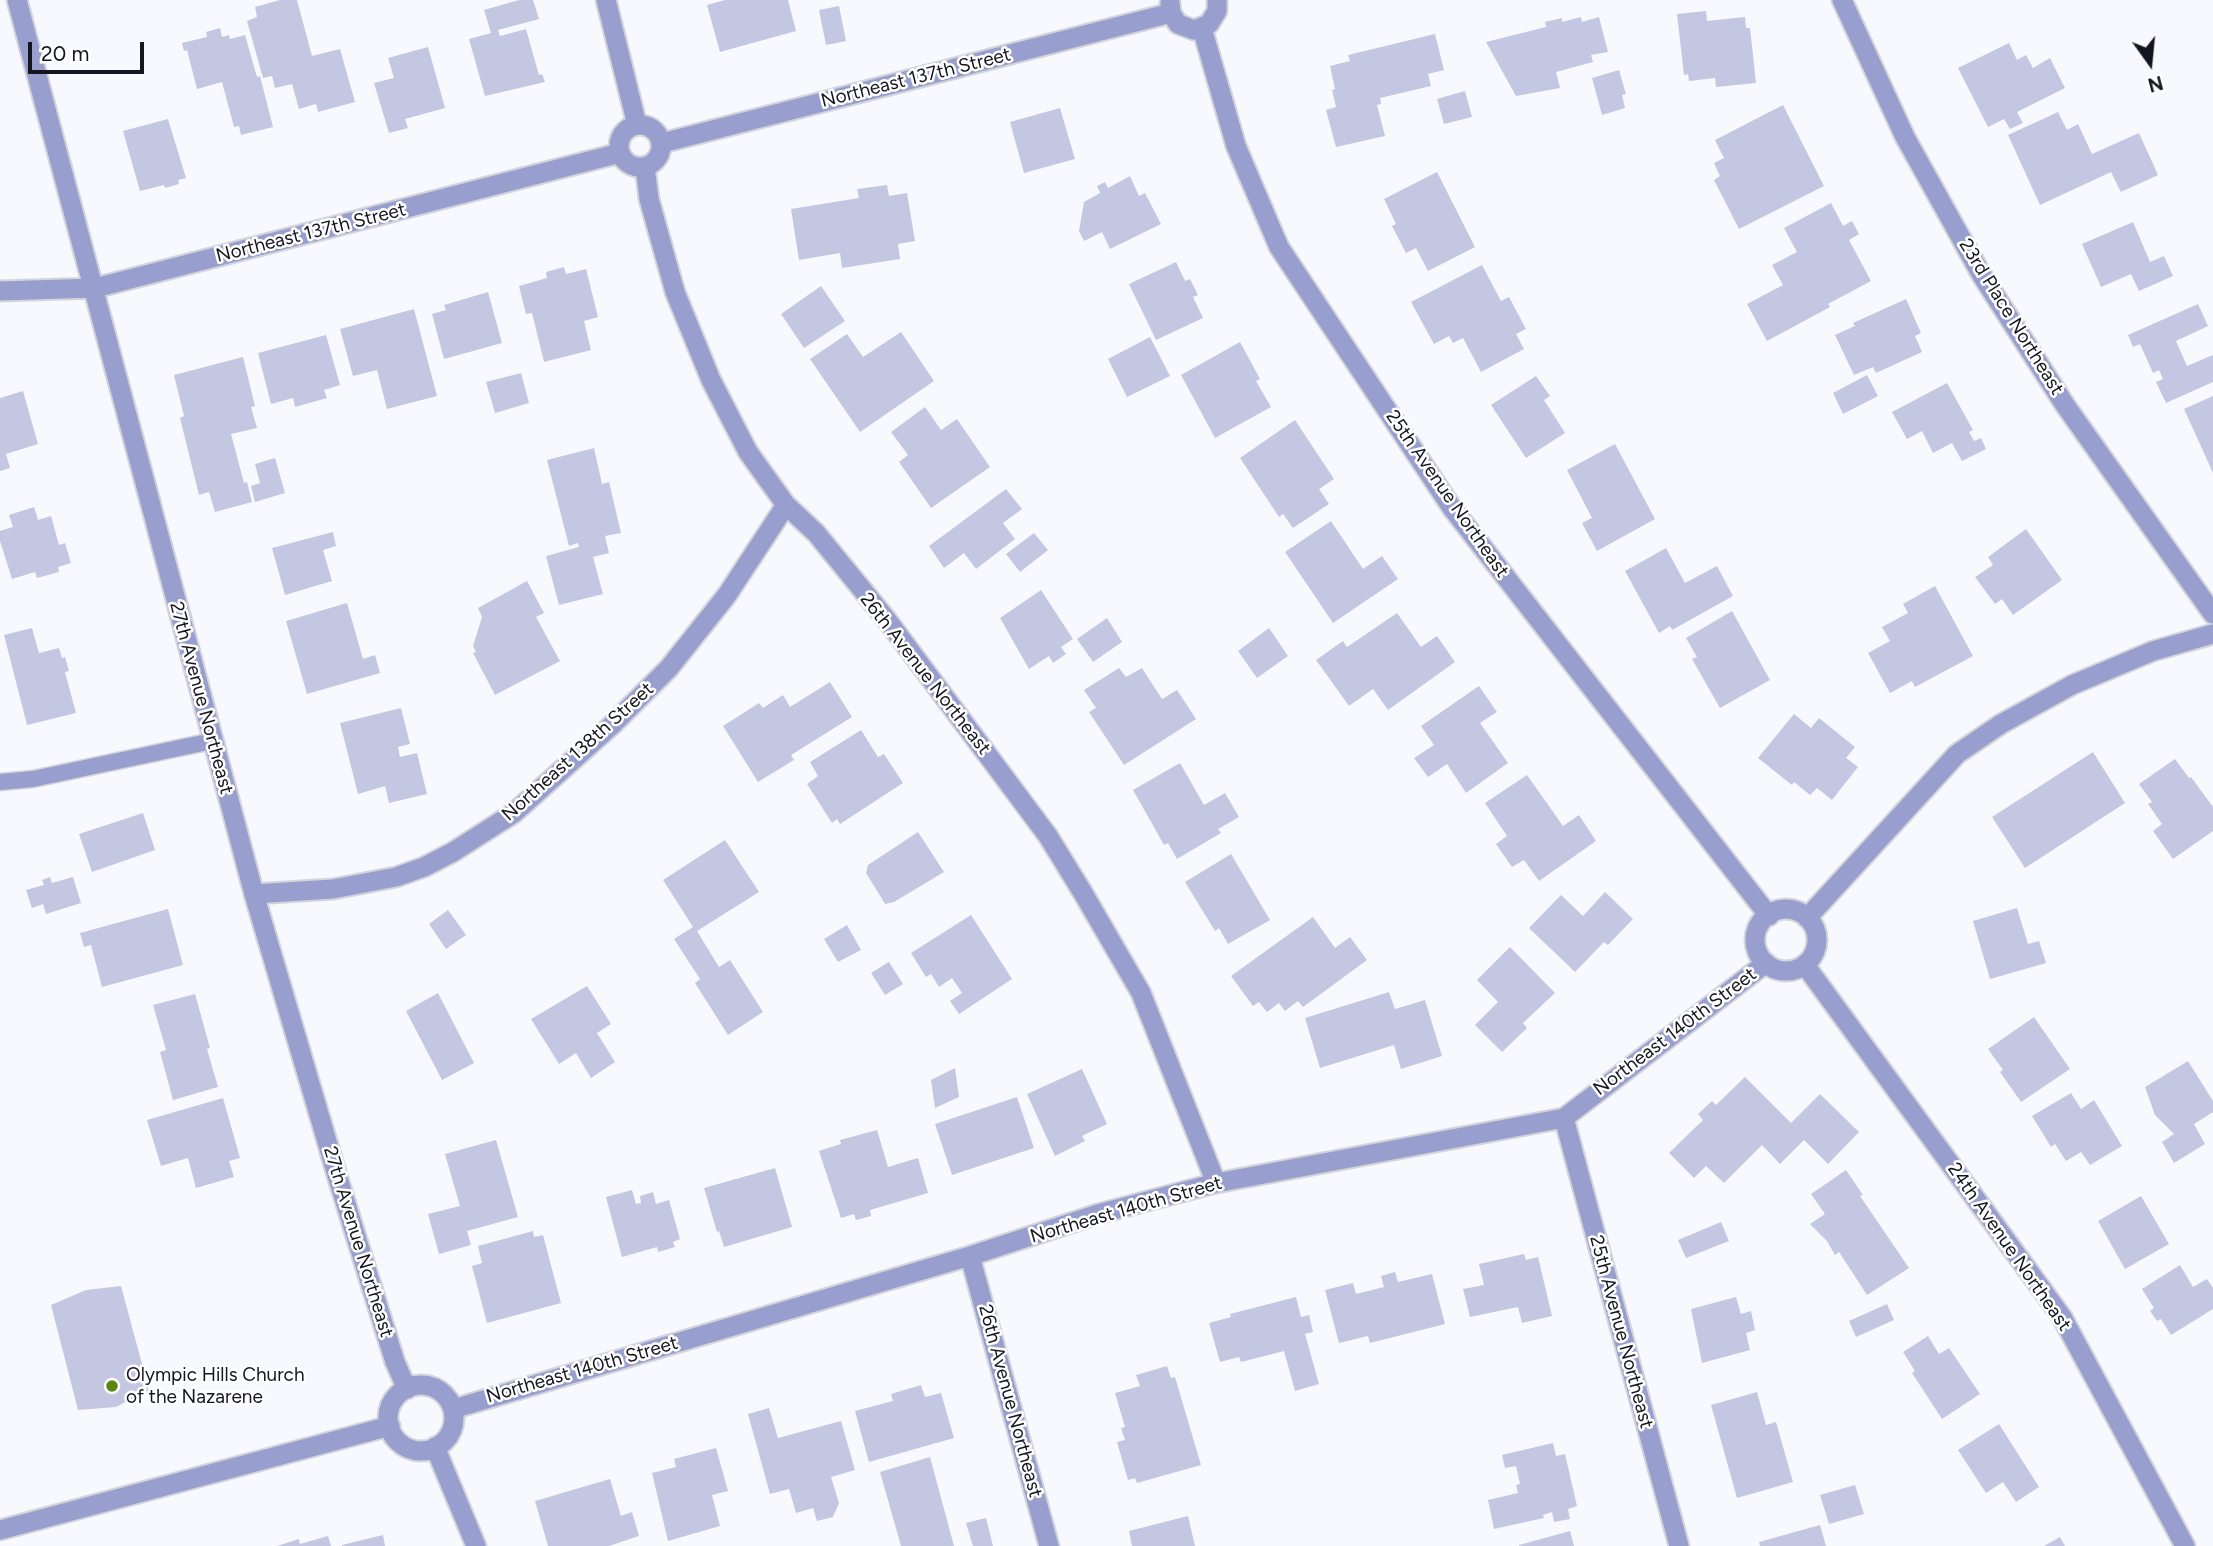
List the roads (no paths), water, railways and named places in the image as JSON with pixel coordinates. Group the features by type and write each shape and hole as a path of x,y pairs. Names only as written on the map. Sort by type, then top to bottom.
{"street":[{"name":"27th Avenue Northeast","path":"17,0 254,894 344,1198 395,1362 407,1389"},
{"path":"606,0 636,125"},
{"path":"1170,7 1178,24 1185,28 1202,28 1214,18 1218,0"},
{"name":"23rd Place Northeast","path":"1842,0 1905,136 1981,274 2065,405 2213,614"},
{"name":"Northeast 137th Street","path":"662,143 1170,7"},
{"name":"25th Avenue Northeast","path":"1202,28 1236,146 1279,247 1452,508 1769,916"},
{"path":"636,125 649,125 662,143 659,157 645,167 628,164 619,147 622,134 627,128 636,125"},
{"name":"Northeast 137th Street","path":"0,291 95,288 620,153"},
{"name":"26th Avenue Northeast","path":"645,167 649,199 675,292 693,340 748,452 786,505 816,533 887,620 1048,836 1141,993 1216,1183"},
{"name":"Northeast 138th Street","path":"254,894 333,889 396,877 453,852 513,813 612,725 669,668 727,595 786,505"},
{"path":"1807,918 1957,754 2001,724 2072,685 2153,651 2213,634"},
{"path":"1783,910 1793,910 1807,918 1816,931 1818,941 1815,951 1805,965 1784,971 1774,969 1766,963 1759,955 1756,936 1759,927 1769,916 1783,910"},
{"name":"Northeast 140th Street","path":"453,1409 970,1256 1098,1214 1216,1183 1564,1118 1766,963"},
{"name":"24th Avenue Northeast","path":"1805,965 2062,1317 2185,1546"},
{"name":"25th Avenue Northeast","path":"1564,1118 1679,1546"},
{"name":"26th Avenue Northeast","path":"970,1256 1049,1546"},
{"path":"414,1385 435,1388 443,1394 453,1409 454,1422 446,1440 427,1450 415,1450 396,1439 388,1418 395,1397 414,1385"},
{"path":"0,1530 390,1426"},
{"path":"435,1447 476,1546"}],"lane":[{"path":"0,782 33,779 212,741"}],"place":[{"name":"Olympic Hills Church of the Nazarene","path":"112,1386"}]}
